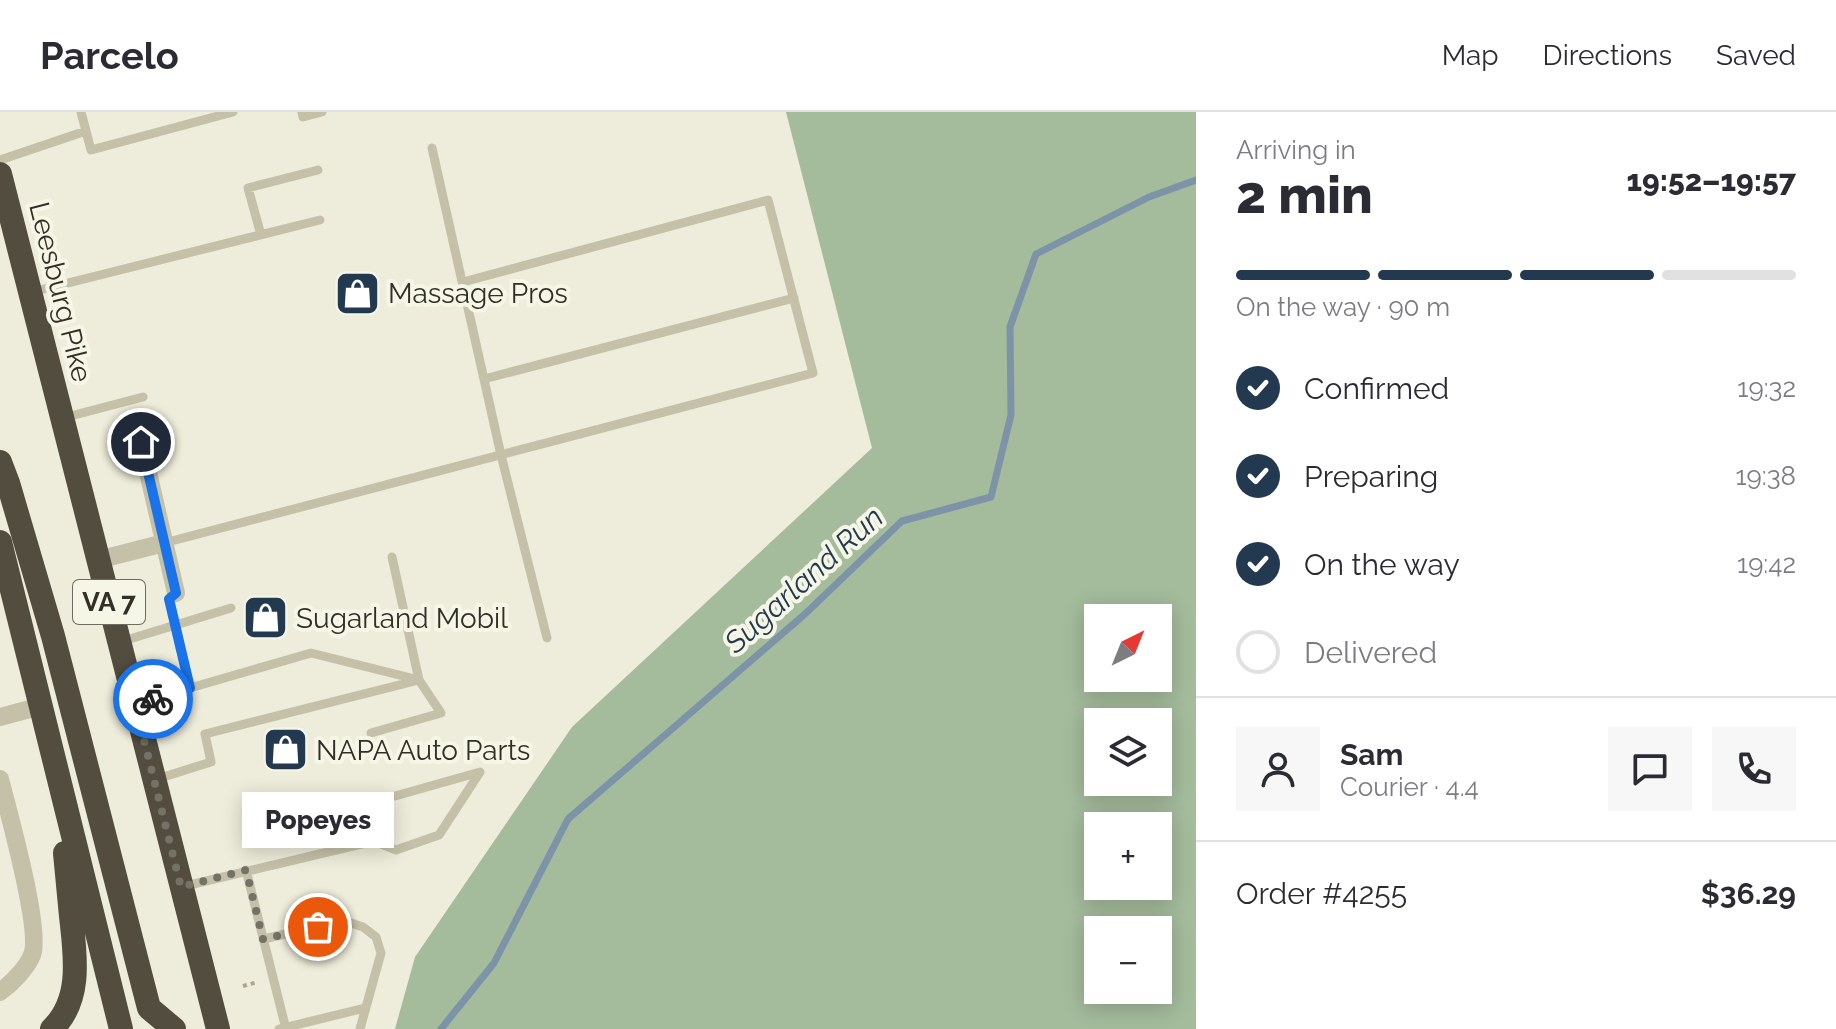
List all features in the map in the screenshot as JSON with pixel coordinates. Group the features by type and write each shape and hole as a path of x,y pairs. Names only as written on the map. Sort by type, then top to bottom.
{"highway":[{"name":"Leesburg Pike","path":"0,174 218,1029"},
{"path":"0,462 53,636 149,1008 174,1029"},
{"path":"0,542 121,1029"},
{"path":"52,1029 66,1010 76,972 57,771"}],"street":[{"path":"141,442 176,593"},
{"path":"98,560 164,543"},
{"path":"0,717 41,706"},
{"path":"0,779 33,920 33,954 11,984 0,992"}],"lane":[{"path":"81,112 91,150 233,112"},
{"path":"188,112 191,124"},
{"path":"302,112 303,117 322,112"},
{"path":"0,160 86,131"},
{"path":"432,148 501,455 547,638"},
{"path":"261,235 248,188 318,170"},
{"path":"164,543 813,373 768,200 463,282"},
{"path":"30,293 320,220"},
{"path":"484,379 794,298"},
{"path":"63,418 143,397"},
{"path":"371,733 441,713 419,680 392,557"},
{"path":"176,593 169,599 190,688"},
{"path":"119,643 231,608"},
{"path":"135,704 311,653 419,680"},
{"path":"154,780 211,762 205,734 419,680"},
{"path":"181,887 374,841 396,850 439,835 480,772 395,796"},
{"path":"246,870 283,1028 365,1008"},
{"path":"263,939 345,921 363,927 376,937 381,953 360,1029"}],"path":[{"path":"243,986 261,982"}],"green space":[{"path":"786,112 1196,112 1196,1029 395,1029 415,957 572,727 872,448"}],"waterway":[{"name":"Sugarland Run","path":"441,1029 494,963 568,819 805,614 902,521 991,497 1011,415 1010,327 1036,254 1149,197 1196,180"}],"way so far":[{"path":"153,699 135,704 181,887 246,870 263,939 318,927"}],"place":[{"name":"Massage Pros","path":"357,293"},
{"name":"Sugarland Mobil","path":"265,618"},
{"name":"NAPA Auto Parts","path":"285,750"},
{"name":"Popeyes","path":"318,927"}],"route":[{"path":"141,442 176,593 169,599 190,688 153,699"}]}
